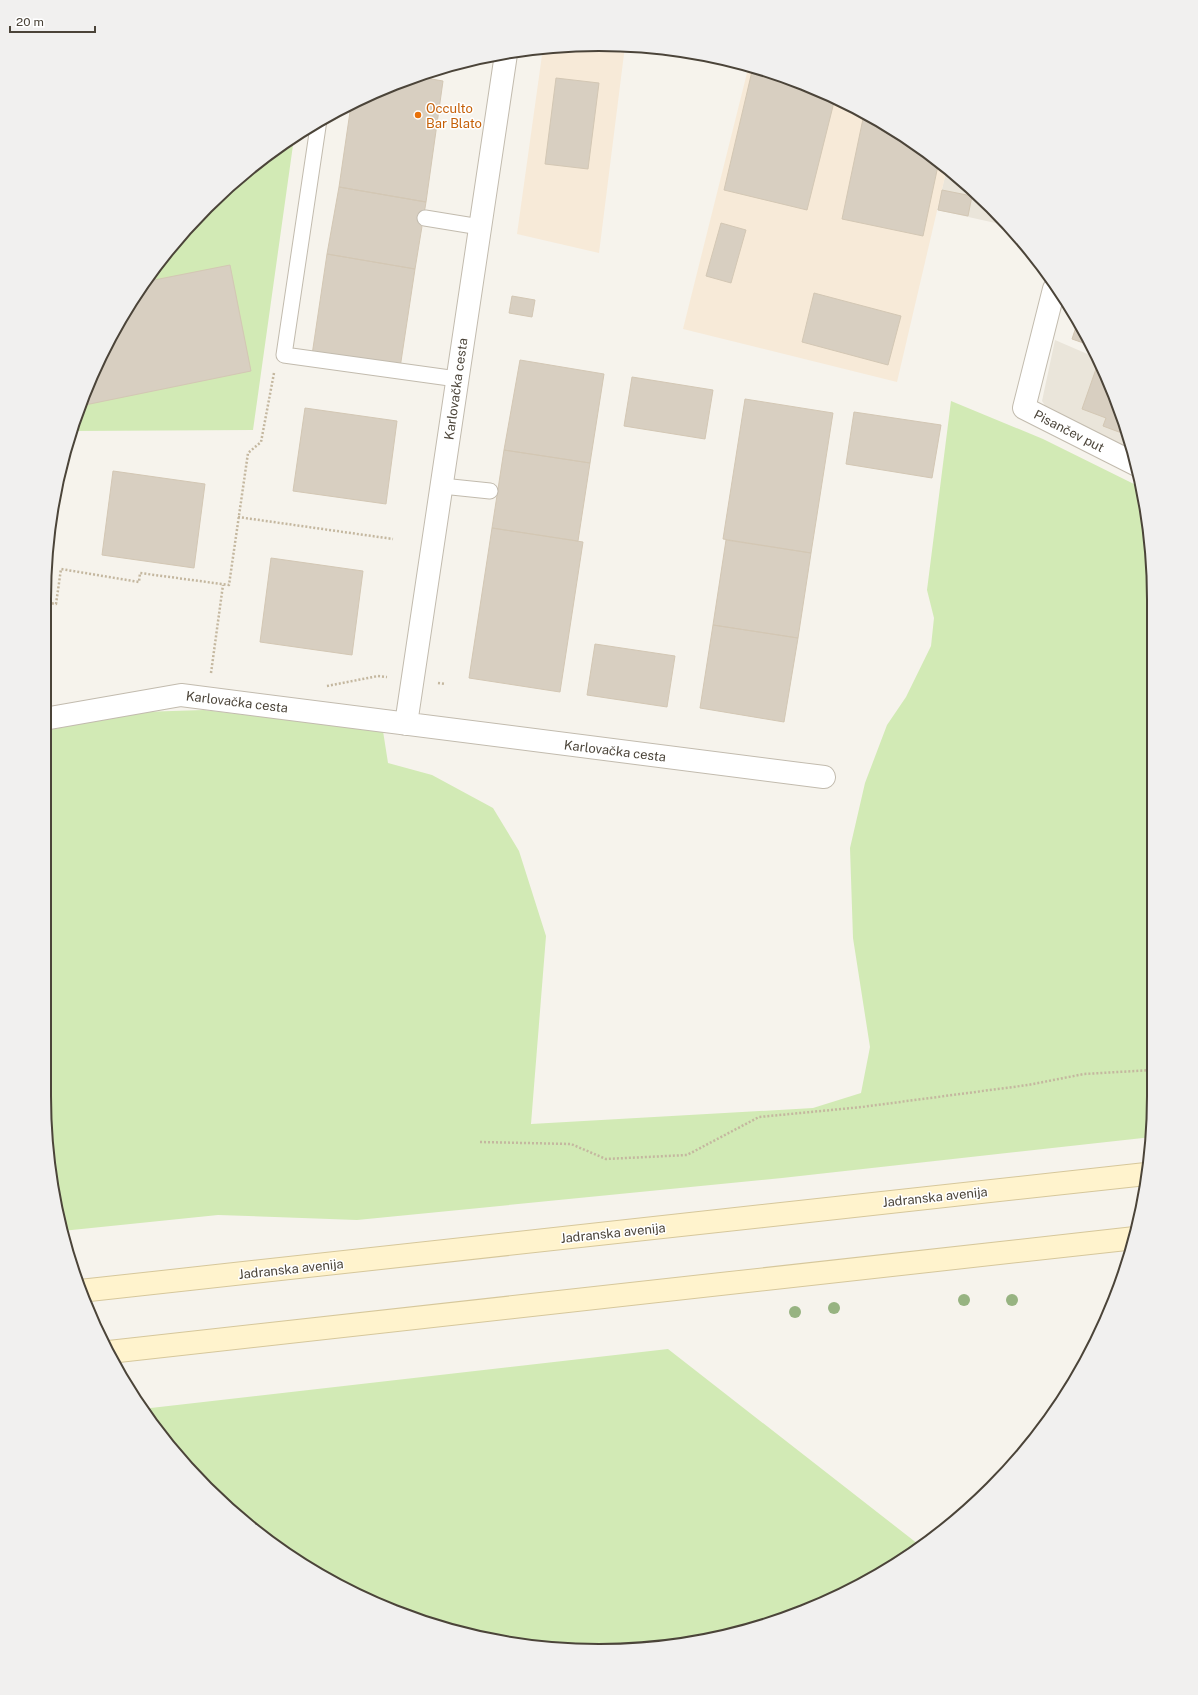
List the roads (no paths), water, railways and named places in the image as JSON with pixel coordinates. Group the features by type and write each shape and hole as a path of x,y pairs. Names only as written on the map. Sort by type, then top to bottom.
{"main road":[{"name":"Jadranska avenija","path":"87,1290 1141,1175"},
{"path":"115,1351 1128,1239"}],"street":[{"name":"Karlovačka cesta","path":"406,724 505,60"},
{"name":"Pisančev put","path":"1053,292 1024,408 1129,461"},
{"name":"Karlovačka cesta","path":"51,718 181,695 824,777"}],"lane":[{"path":"318,129 284,355 457,379"},
{"path":"425,218 480,226"},
{"path":"442,486 490,491"}],"place":[{"name":"Occulto Bar Blato","path":"418,115"}]}
